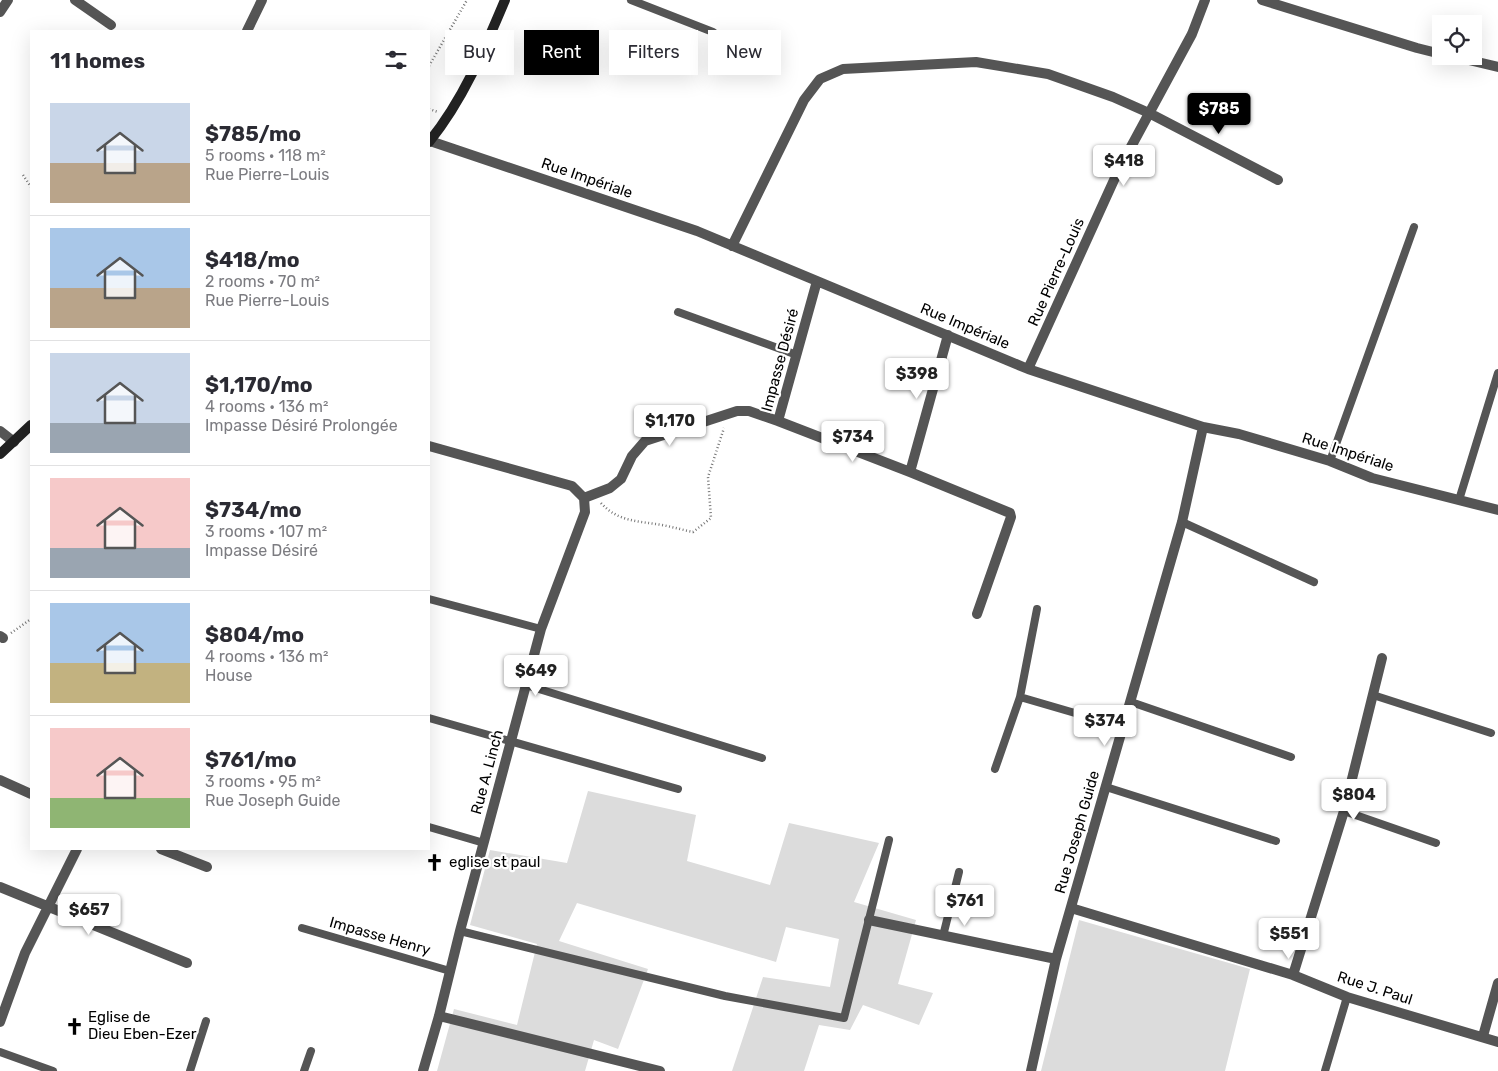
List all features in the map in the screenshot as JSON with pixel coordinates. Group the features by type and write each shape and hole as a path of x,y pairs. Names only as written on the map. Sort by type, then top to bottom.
{"street":[{"path":"0,12 8,0"},
{"path":"75,0 111,25"},
{"path":"247,30 262,0"},
{"path":"430,141 448,116 475,69 505,0"},
{"name":"Rue Pierre-Louis","path":"1028,369 1119,169 1192,34 1205,0"},
{"path":"1262,0 1432,52"},
{"path":"732,246 804,100 820,79 843,69 976,62 1048,74 1112,97 1149,113 1278,180"},
{"path":"1482,63 1498,67"},
{"name":"Rue Impériale","path":"430,142 697,231 1028,369 1202,428 1239,434 1330,462 1372,478 1498,510"},
{"name":"Impasse Désiré","path":"817,281 778,421 910,472 1012,515 977,614"},
{"path":"910,472 948,335"},
{"path":"430,446 572,486 588,496 610,488 621,479 632,456 645,441 737,411 749,411 778,421"},
{"path":"0,454 30,426"},
{"name":"Rue Joseph Guide","path":"1031,1071 1056,959 1182,522 1202,428"},
{"path":"0,431 14,442"},
{"name":"Rue A. Linch","path":"423,1071 541,629 585,512 588,496"},
{"path":"1293,975 1344,811 1382,658"},
{"path":"0,780 30,794"},
{"path":"0,1022 25,953 77,850"},
{"path":"164,850 207,867"},
{"path":"0,887 187,963"},
{"name":"Rue J. Paul","path":"1071,908 1293,975 1347,997 1498,1042"},
{"path":"869,920 1056,959"},
{"path":"1483,1036 1498,982"},
{"path":"439,1016 660,1071"}],"lane":[{"path":"631,0 708,30"},
{"path":"1330,462 1414,226"},
{"path":"678,312 797,355"},
{"path":"1459,500 1498,373"},
{"path":"1182,522 1314,582"},
{"path":"430,600 541,629"},
{"path":"995,769 1020,697 1038,609"},
{"path":"526,685 762,758"},
{"path":"1373,695 1491,733"},
{"path":"1020,697 1124,727"},
{"path":"1131,702 1291,757"},
{"path":"430,718 678,790"},
{"path":"1106,787 1276,841"},
{"path":"1344,811 1436,843"},
{"path":"430,828 484,843"},
{"path":"460,931 725,996 844,1018 888,840"},
{"path":"943,936 959,872"},
{"name":"Impasse Henry","path":"302,928 450,971"},
{"path":"1325,1071 1347,997"},
{"path":"190,1071 206,1021"},
{"path":"304,1071 311,1051"},
{"path":"0,1052 53,1071"}],"path":[{"path":"430,64 467,0"},
{"path":"23,175 30,186"},
{"path":"588,496 609,512 638,522 693,532 711,518 708,477 728,414"},
{"path":"2,637 30,620"}],"shaded area":[{"path":"588,791 696,815 687,861 770,885 789,823 879,843 854,902 916,920 898,984 933,993 919,1025 863,1005 850,1030 819,1025 804,1071 732,1071 763,977 830,987 839,939 786,927 776,962 577,903 559,941 648,969 618,1049 594,1040 585,1071 437,1071 454,1009 517,1025 537,944 470,925 490,850 567,863"},
{"path":"1079,920 1250,969 1225,1071 1041,1071"}],"place":[{"name":"eglise st paul","path":"435,862"},
{"name":"Eglise de Dieu Eben-Ezer","path":"74,1026"}]}
